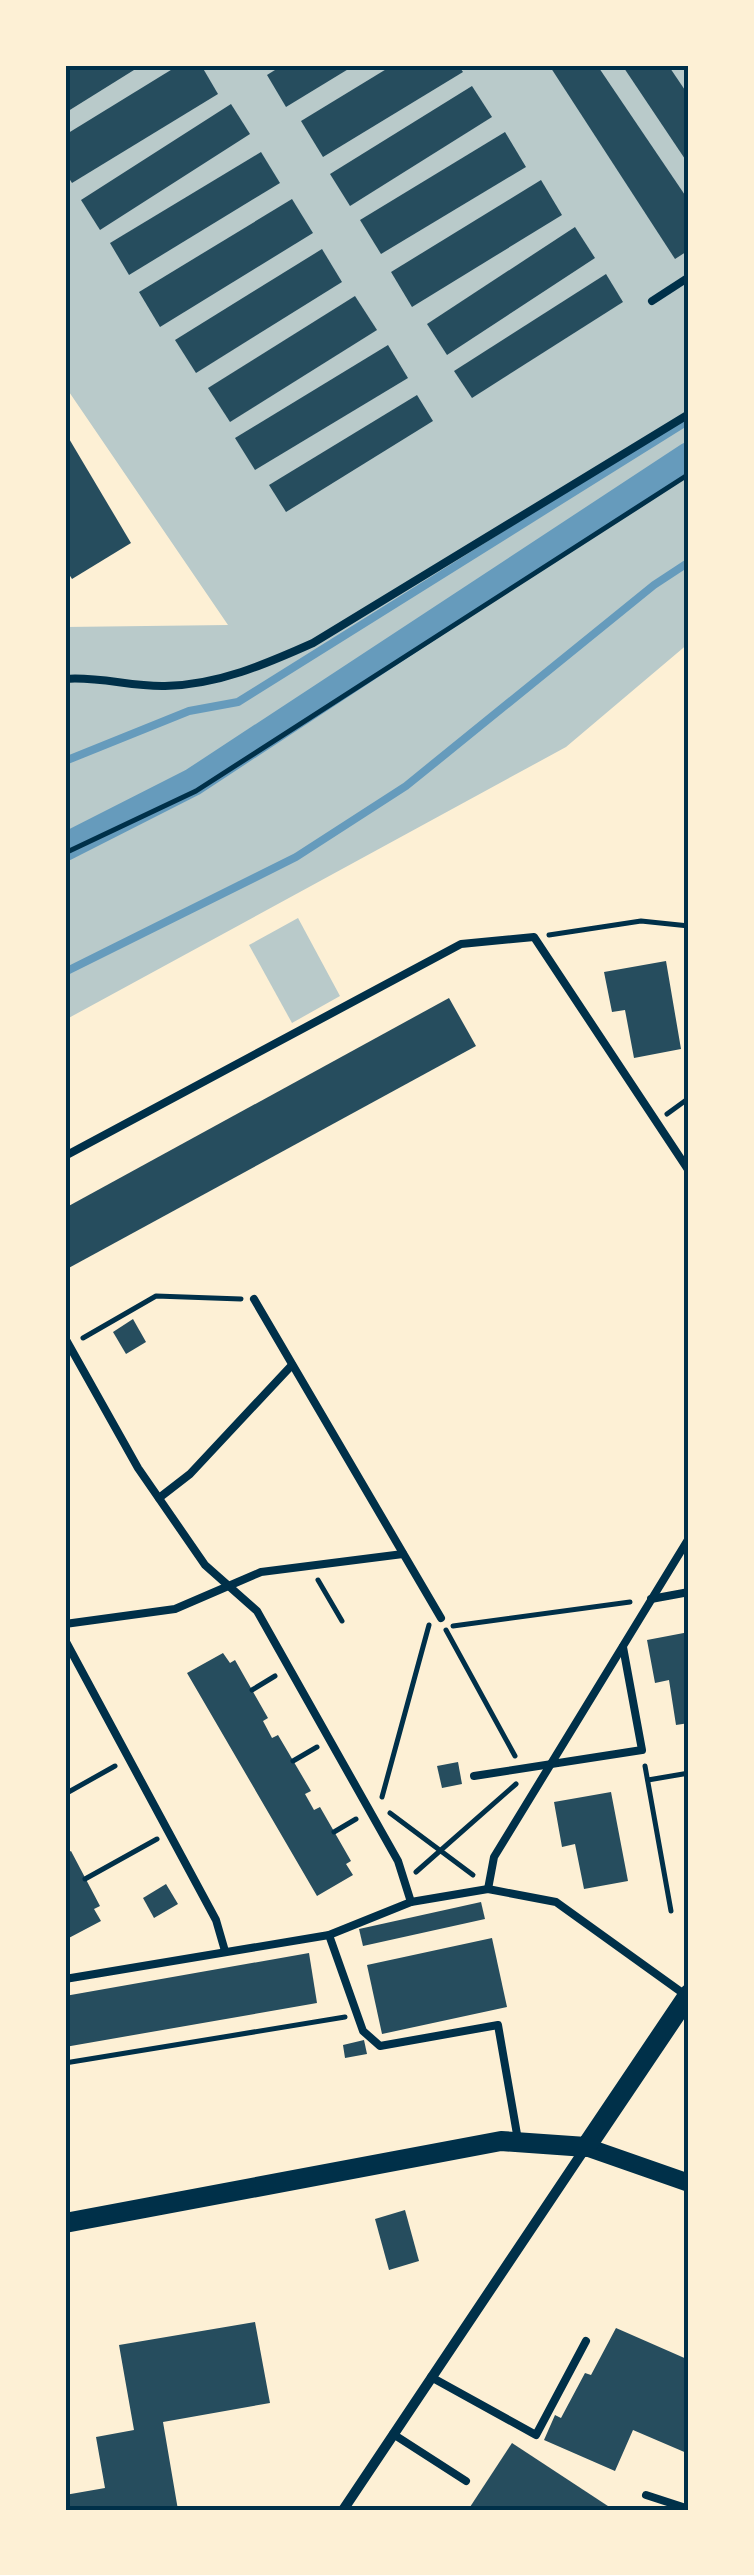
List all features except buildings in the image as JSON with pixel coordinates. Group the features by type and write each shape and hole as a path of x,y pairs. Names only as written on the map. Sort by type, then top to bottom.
{"main road":[{"path":"65,2223 518,2140 586,2147 688,1996"}],"street":[{"path":"343,2510 586,2147 689,2183"}],"lane":[{"path":"652,300 689,277"},
{"path":"65,679 166,686 216,680 267,663 313,643 689,414"},
{"path":"65,1156 461,944 534,937 689,1171"},
{"path":"254,1299 440,1620"},
{"path":"67,1342 160,1498 205,1564 258,1612 398,1861 411,1902"},
{"path":"160,1498 190,1474 292,1366"},
{"path":"488,1889 494,1856 689,1538"},
{"path":"65,1624 176,1609 261,1572 403,1554"},
{"path":"649,1599 689,1592"},
{"path":"65,1640 216,1920 225,1951"},
{"path":"474,1776 642,1750 623,1645"},
{"path":"65,1979 329,1935 411,1902 488,1889 556,1902 688,1996"},
{"path":"329,1935 364,2031 380,2046 498,2025 518,2140"},
{"path":"431,2376 536,2435 586,2340"},
{"path":"394,2434 466,2481"},
{"path":"646,2495 689,2509"}],"path":[{"path":"65,853 196,791 689,474"},
{"path":"534,937 641,920 689,925"},
{"path":"656,1122 689,1098"},
{"path":"67,1342 156,1296 254,1299"},
{"path":"309,1565 342,1620"},
{"path":"440,1620 649,1599"},
{"path":"440,1620 514,1753"},
{"path":"440,1620 380,1805 474,1876"},
{"path":"252,1690 289,1668"},
{"path":"294,1761 330,1739"},
{"path":"642,1750 671,1911"},
{"path":"65,1794 128,1759"},
{"path":"648,1780 689,1772"},
{"path":"420,1869 514,1788 520,1774"},
{"path":"334,1832 370,1810"},
{"path":"85,1878 168,1832"},
{"path":"65,2063 358,2015"}],"shaded area":[{"path":"65,65 689,65 689,643 566,747 65,1020 65,627 228,625 65,386"},
{"path":"298,918 340,996 292,1023 249,945"}],"waterway":[{"path":"65,761 189,711 238,702 689,420"},
{"path":"65,847 193,782 689,456"},
{"path":"65,972 296,857 406,786 654,585 689,562"}]}
